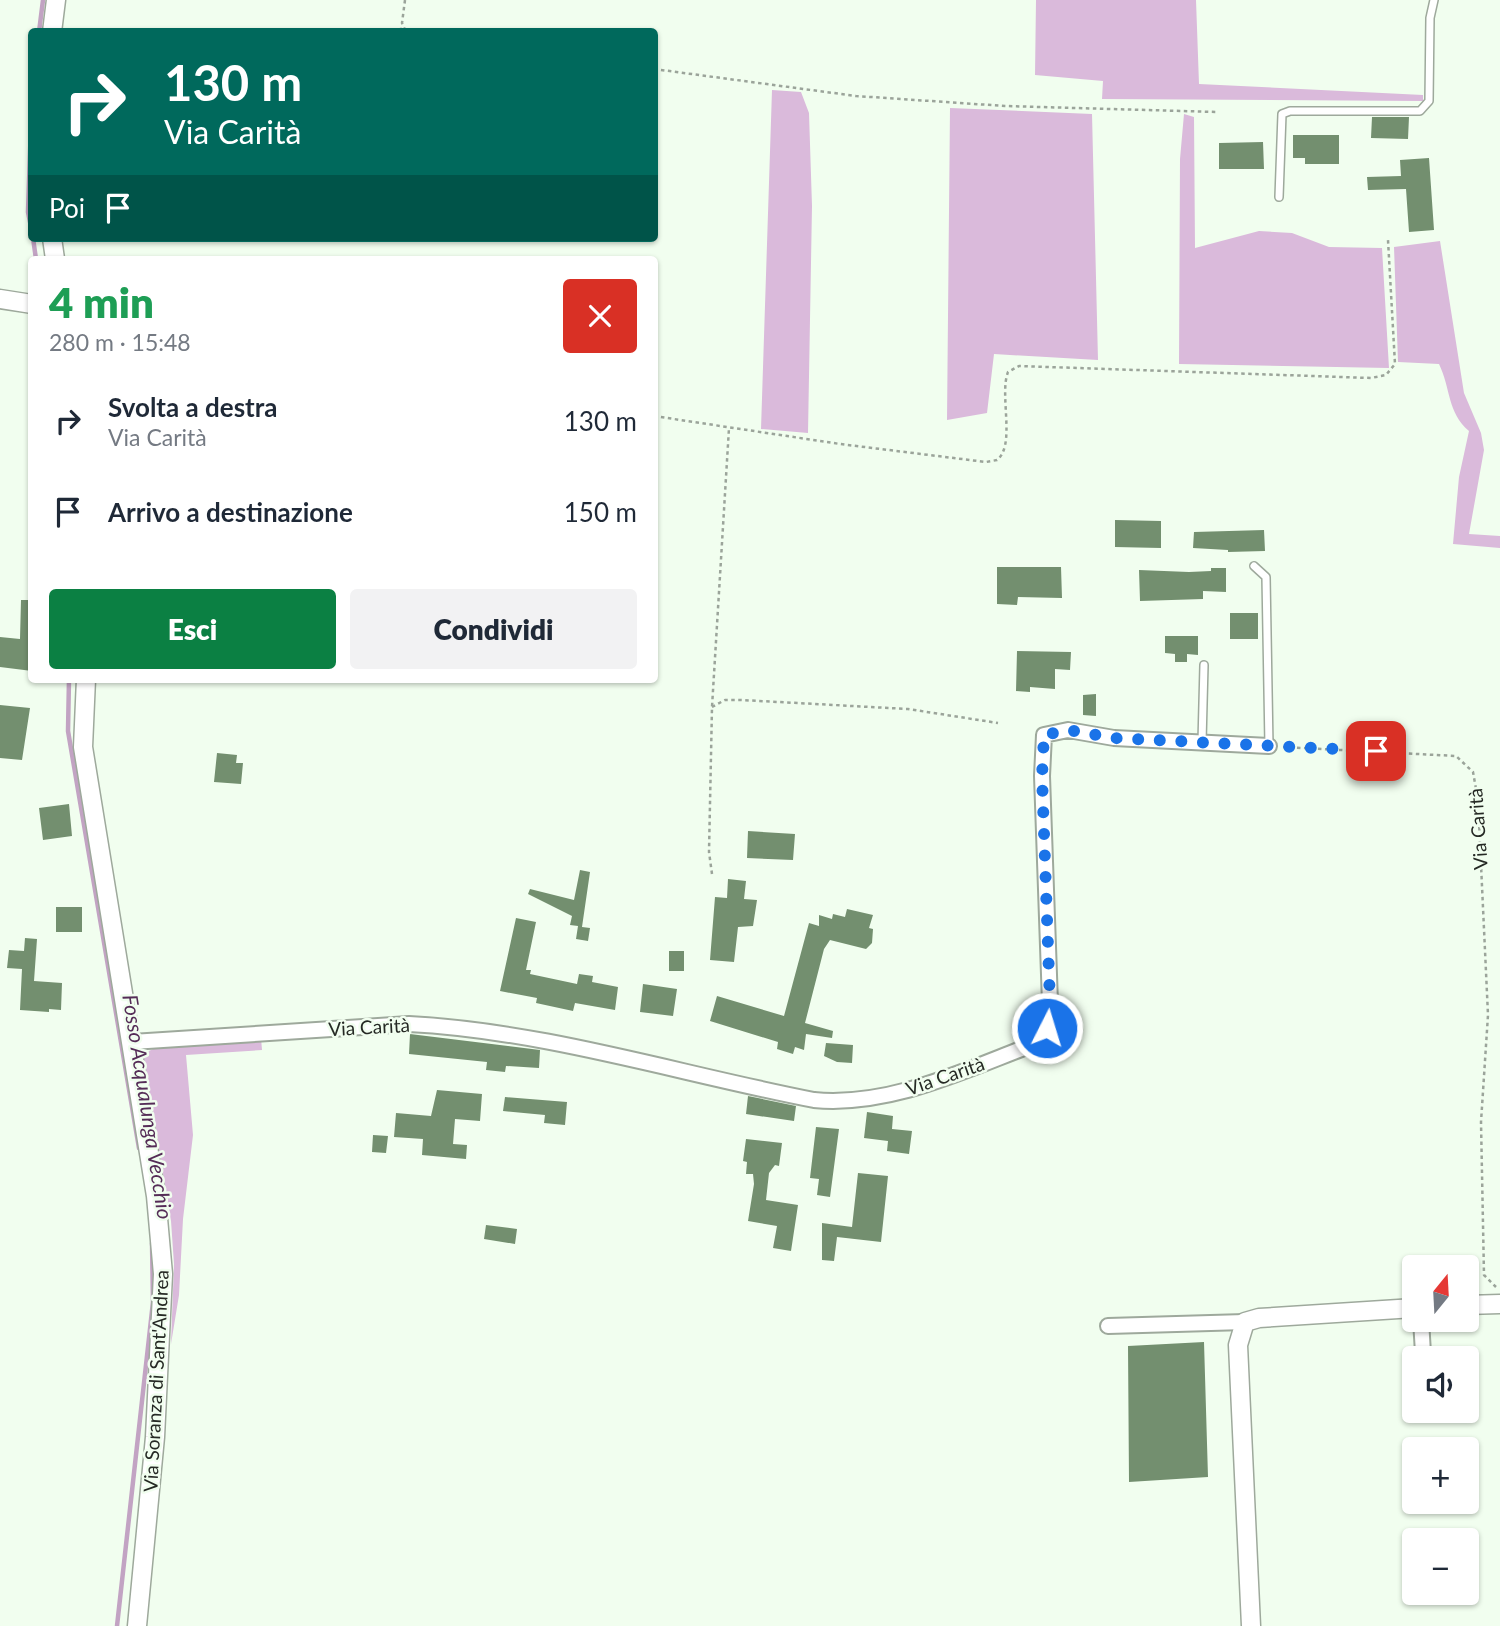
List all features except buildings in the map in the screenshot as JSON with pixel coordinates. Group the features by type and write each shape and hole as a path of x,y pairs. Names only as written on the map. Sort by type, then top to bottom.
{"street":[{"path":"52,28 56,0"},
{"path":"0,299 28,303"},
{"name":"Via Soranza di Sant'Andrea","path":"86,683 83,747 156,1196 163,1274 156,1424 137,1626"},
{"name":"Via Carità","path":"132,1042 409,1024 442,1026 565,1046 814,1100 840,1102 874,1099 1029,1046 1039,1040 1047,1028 1050,1003 1042,776 1044,735 1068,730 1114,738 1269,746"},
{"path":"1479,1305 1500,1304"},
{"path":"1108,1326 1245,1322 1259,1318 1402,1309"},
{"path":"1245,1322 1238,1345 1251,1626"}],"lane":[{"path":"1279,197 1282,114 1290,111 1420,111 1429,101 1430,18 1434,0"},
{"path":"1254,566 1266,577 1269,746"},
{"path":"1202,743 1203,665"}],"path":[{"path":"404,28 405,0"},
{"path":"658,70 856,96 1005,106 1217,111"},
{"path":"658,417 986,462 998,460 1006,447 1003,384 1008,372 1019,366 1371,378 1386,376 1395,364 1388,240"},
{"path":"712,874 709,852 712,707 729,428"},
{"path":"712,707 725,700 868,707 948,714 998,723"},
{"name":"Via Carità","path":"1269,746 1456,756 1473,772 1478,800 1488,1015 1481,1122 1484,1275 1500,1288"}],"shaded area":[{"path":"1036,0 1196,0 1199,84 1423,95 1423,101 1102,99 1103,81 1035,75"},
{"path":"772,90 801,92 809,113 812,206 808,433 761,429"},
{"path":"950,108 1092,114 1098,360 994,354 987,413 947,420"},
{"path":"1184,114 1194,117 1195,248 1259,231 1292,233 1329,247 1382,248 1389,368 1179,364 1180,159"},
{"path":"1440,241 1464,393 1481,433 1484,450 1469,534 1500,536 1500,548 1453,544 1459,477 1469,431 1453,408 1439,364 1398,362 1394,247"},
{"path":"261,1038 262,1050 186,1055 193,1135 183,1219 179,1295 171,1344 174,1264 171,1221 143,1054 159,1046"}],"waterway":[{"name":"Fosso Acqualunga Vecchio","path":"40,28 43,0"},
{"name":"Fosso Acqualunga Vecchio","path":"34,242 36,256"},
{"name":"Fosso Acqualunga Vecchio","path":"69,683 68,731 139,1148"},
{"name":"Fosso Acqualunga Vecchio","path":"117,1626 153,1302 152,1243"}],"route":[{"path":"1047,1028 1050,1003 1042,776 1044,735 1068,730 1114,738 1376,751"}]}
